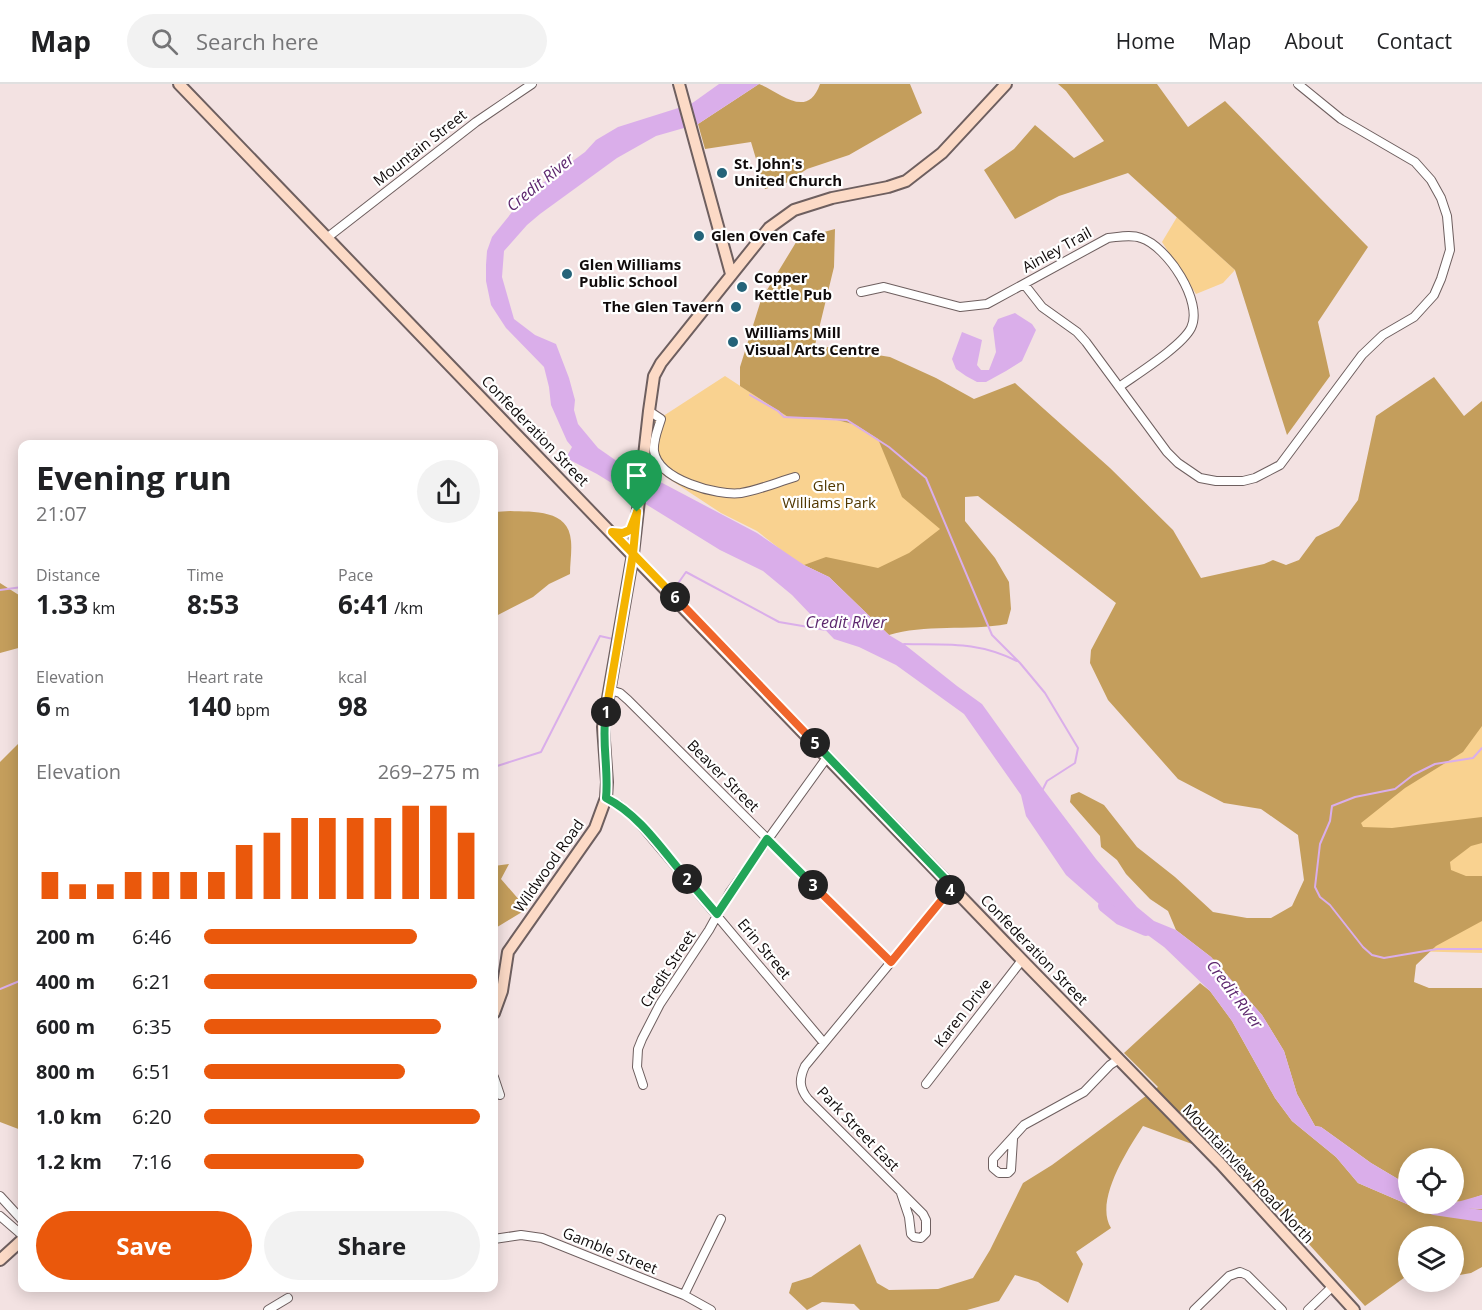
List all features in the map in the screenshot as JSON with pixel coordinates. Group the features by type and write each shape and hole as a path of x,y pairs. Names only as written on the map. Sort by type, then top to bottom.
{"main road":[{"name":"Confederation Street","path":"180,84 1119,1059"},
{"path":"679,84 731,274"},
{"name":"Wildwood Road","path":"498,1002 508,952 594,828 606,798 603,728 633,554 654,376 660,363 769,228 794,210 832,198 888,187 906,181 942,153 1006,84"},
{"path":"612,532 623,533 630,530 638,507"},
{"name":"Mountainview Road North","path":"1119,1059 1221,1163 1354,1310"},
{"path":"0,1260 18,1244"}],"street":[{"name":"Mountain Street","path":"328,237 476,122 532,84"},
{"path":"1024,284 1042,307 1077,332 1086,342 1167,452 1178,463 1200,478 1231,482 1255,478 1280,465 1362,355 1383,334 1414,317 1434,295 1442,279 1450,250 1447,216 1441,198 1431,180 1416,162 1341,119 1298,84"},
{"name":"Ainley Trail","path":"861,292 884,288 960,307 987,304 1108,238 1141,237 1160,249 1173,265 1193,300 1195,317 1183,340 1119,387"},
{"path":"649,411 661,419 654,452 660,464 686,483 725,494 742,493 795,477"},
{"name":"Beaver Street","path":"610,690 620,693 628,700 891,962"},
{"name":"Credit Street","path":"643,1085 637,1067 638,1049 660,1004 767,839 828,756"},
{"name":"Erin Street","path":"606,798 633,816 824,1043"},
{"path":"824,1043 953,887"},
{"name":"Karen Drive","path":"926,1084 1022,960"},
{"name":"Park Street East","path":"824,1043 805,1066 800,1081 802,1090 808,1099 923,1214 926,1220 926,1233 921,1238 911,1234 909,1216 901,1193"},
{"path":"1013,1138 1024,1125 1084,1092 1110,1065 1119,1059"},
{"path":"498,1087 501,1095"},
{"path":"0,1196 18,1216"},
{"path":"0,1216 18,1232"},
{"path":"684,1295 721,1219"},
{"name":"Gamble Street","path":"498,1238 521,1235 542,1238 684,1295 711,1310"},
{"path":"1194,1310 1229,1276 1240,1272 1247,1275 1281,1310"},
{"path":"1308,1310 1332,1287"},
{"path":"268,1310 288,1298"}],"green space":[{"path":"1177,217 1235,270 1223,283 1196,294 1162,242"},
{"name":"Glen Williams Park","path":"725,376 788,417 829,418 856,425 897,451 955,544 865,578 799,564 757,531 721,513 654,469 654,422"},
{"path":"1482,604 1482,953 1406,951 1318,800"}],"shaded area":[{"path":"759,84 784,97 800,102 808,101 820,84 910,84 922,113 849,155 807,169 786,183 765,189 751,142 705,149 698,124"},
{"path":"1058,84 1157,84 1188,127 1225,101 1368,247 1318,322 1330,376 1287,435 1235,270 1128,173 1059,196 1015,219 984,170 1014,149 1035,125 1074,158 1104,141 1066,91"},
{"path":"835,229 834,267 815,345 890,357 974,399 1015,383 1110,468 1173,530 1201,578 1273,560 1286,565 1299,560 1316,537 1339,526 1358,500 1376,416 1434,377 1464,416 1482,401 1482,726 1463,752 1405,788 1361,823 1363,827 1392,828 1482,817 1482,843 1471,846 1450,862 1451,870 1466,876 1482,876 1482,921 1436,946 1416,965 1414,982 1429,988 1482,988 1482,1195 1464,1201 1464,1148 1398,1148 1398,1179 1371,1163 1321,1127 1315,1126 1297,1094 1284,1051 1262,1015 1211,957 1176,930 1168,911 1150,899 1126,874 1117,860 1101,847 1100,836 1070,802 1071,795 1079,792 1104,805 1137,847 1175,877 1213,912 1247,918 1271,918 1292,906 1304,880 1298,835 1261,809 1224,803 1178,779 1108,700 1090,663 1091,650 1116,603 978,496 965,497 965,521 995,558 1009,582 1011,609 1007,624 916,630 889,635 829,577 804,565 826,557 878,568 909,553 940,529 902,497 878,439 856,425 829,418 788,417 740,386 740,367 761,300 798,239"},
{"path":"498,512 539,512 557,518 569,531 571,549 570,574 498,615"},
{"path":"0,583 18,594 18,648 0,653"},
{"path":"18,744 18,1129 0,1122 0,762"},
{"path":"509,864 501,879 527,909 498,927 498,865"},
{"path":"1200,983 1210,991 1232,1021 1275,1098 1292,1121 1336,1157 1358,1183 1398,1200 1398,1214 1464,1214 1464,1208 1482,1209 1482,1267 1464,1274 1464,1226 1398,1226 1398,1282 1365,1306 1211,1136 1192,1144 1143,1126 1122,1161 1110,1190 1107,1217 1111,1228 1076,1252 1083,1264 1068,1303 1038,1282 1015,1275 999,1301 967,1310 860,1310 854,1304 822,1302 807,1310 789,1293 792,1283 811,1277 860,1244 877,1283 889,1290 938,1289 973,1278 990,1250 1023,1183 1052,1165 1158,1087 1124,1053"}],"water":[{"name":"Credit River","path":"719,84 759,84 698,124 656,136 617,158 540,214 504,251 502,277 514,319 535,335 556,344 569,378 578,424 598,448 621,464 651,477 757,533 804,565 829,577 889,635 982,704 1096,859 1137,907 1154,921 1176,930 1211,957 1262,1015 1284,1051 1297,1094 1315,1126 1321,1127 1371,1163 1398,1179 1398,1200 1358,1183 1336,1157 1292,1121 1275,1098 1232,1021 1210,991 1164,947 1134,925 1107,911 1066,875 1026,816 1021,795 964,714 896,665 859,647 834,639 792,595 763,571 720,550 597,474 566,458 572,447 551,405 544,367 506,328 491,305 486,281 487,251 492,237 525,196 585,152 596,140 618,127 691,104"},
{"path":"1015,313 1032,324 1036,330 1022,361 986,382 977,382 956,369 952,359 962,332 982,340 977,365 981,370 989,370 996,352 993,328 998,319"},
{"name":"Credit River","path":"1482,1195 1482,1209 1464,1208 1464,1200"}],"waterway":[{"path":"750,395 784,417 847,420 889,447 926,478 992,635 1045,693 1078,748 1075,763 1047,781 1043,789"},
{"path":"679,582 686,572 779,622 826,630"},
{"path":"0,590 18,588"},
{"path":"498,766 541,752 600,636 613,639"},
{"path":"904,644 962,645 989,650 1017,661"},
{"path":"1482,748 1473,758 1435,764 1413,775 1395,789 1355,797 1332,806 1330,821 1320,844 1315,887 1320,897 1330,905 1372,955 1384,958 1437,949 1482,949"},
{"name":"Credit River","path":"1104,906 1120,919 1146,930"},
{"path":"0,989 18,982"},
{"name":"Credit River","path":"1464,1213 1482,1216"}],"place":[{"name":"St. John's United Church","path":"722,173"},
{"name":"Glen Oven Cafe","path":"699,236"},
{"name":"Glen Williams Public School","path":"567,274"},
{"name":"Copper Kettle Pub","path":"742,287"},
{"name":"The Glen Tavern","path":"736,307"},
{"name":"Williams Mill Visual Arts Centre","path":"733,342"}],"route":[{"path":"637,512 630,530 623,533 612,532 633,554 953,887 891,962 767,839 717,914 633,816 606,798 603,728 633,554 637,512"}]}
